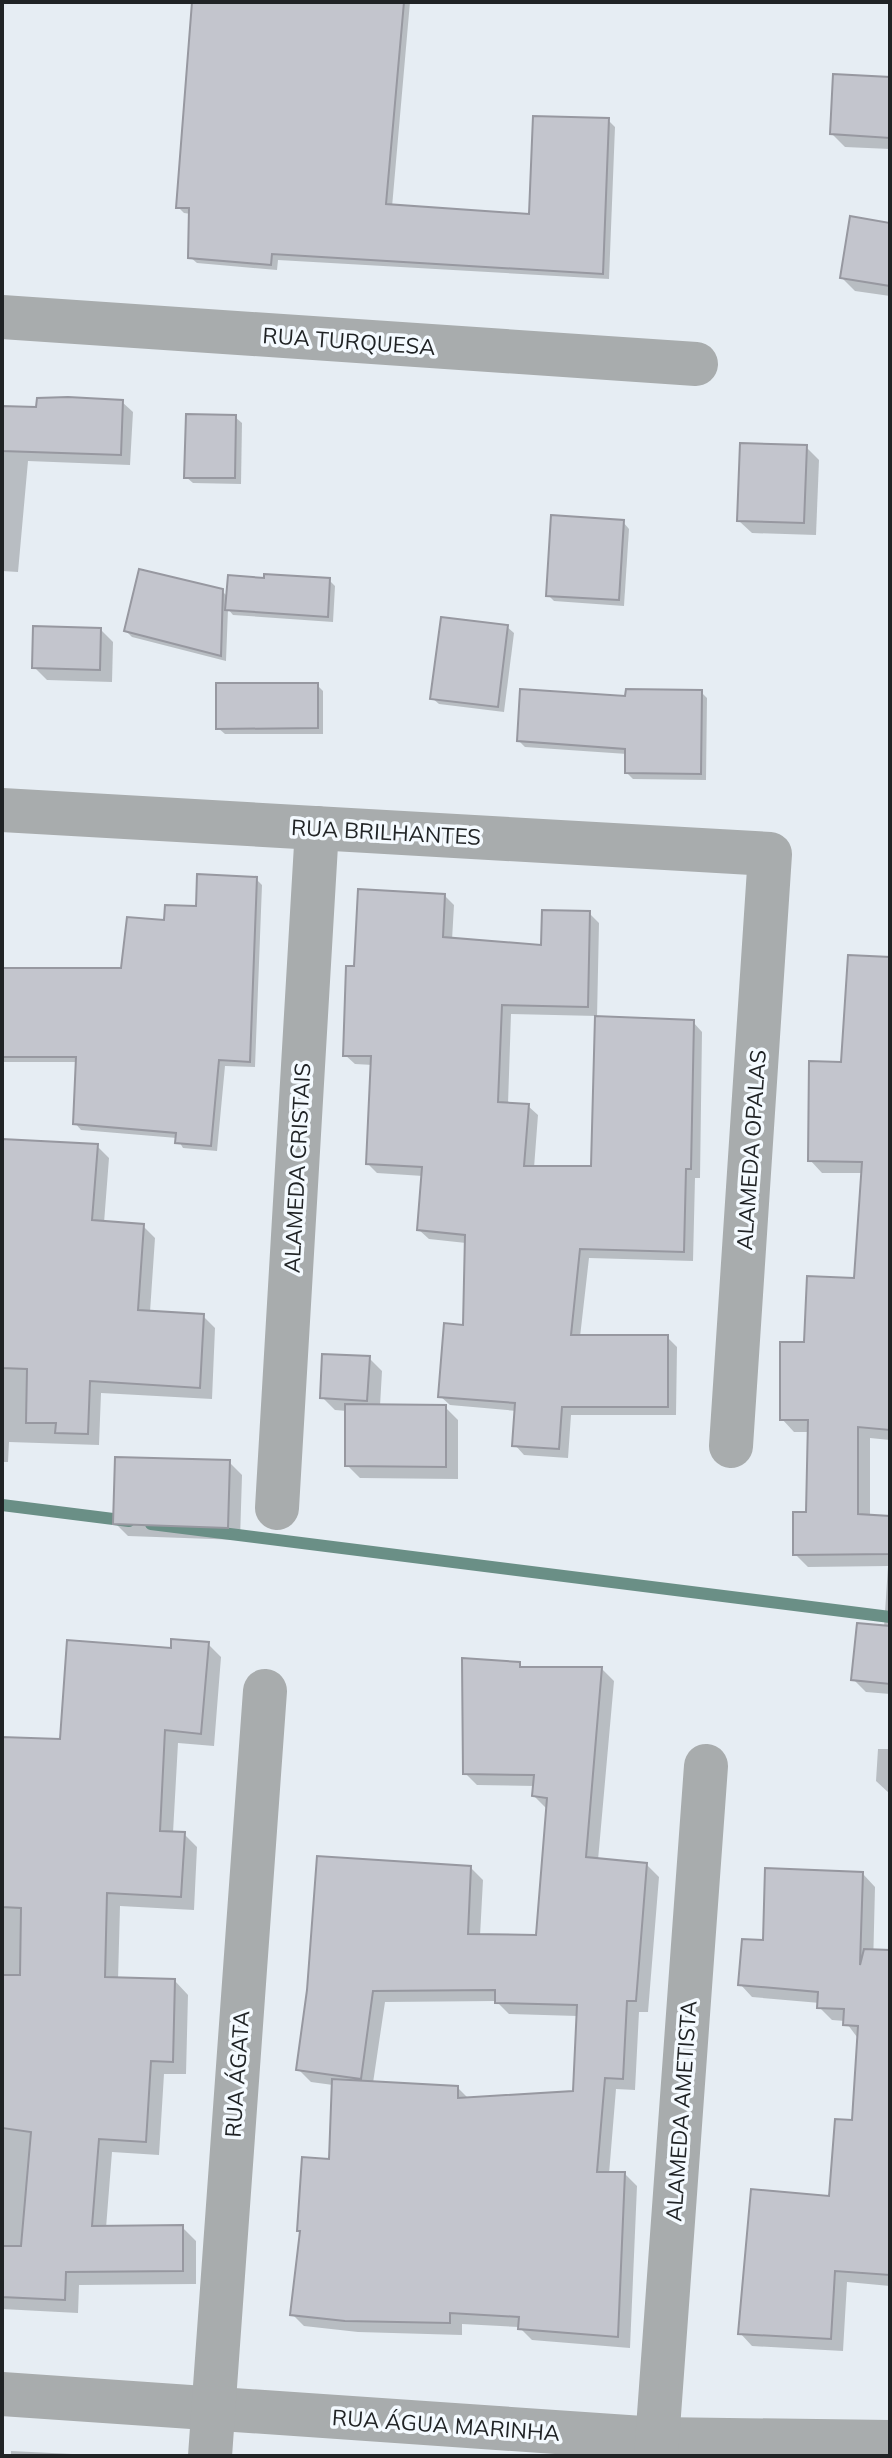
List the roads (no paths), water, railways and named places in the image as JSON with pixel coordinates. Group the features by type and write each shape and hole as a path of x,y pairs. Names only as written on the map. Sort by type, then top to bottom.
{"street":[{"name":"RUA TURQUESA","path":"2,317 696,364"},
{"name":"RUA BRILHANTES","path":"2,810 770,854"},
{"name":"ALAMEDA CRISTAIS","path":"277,1508 317,828"},
{"name":"ALAMEDA OPALAS","path":"731,1446 770,854"},
{"name":"RUA ÁGATA","path":"210,2456 265,1691"},
{"name":"ALAMEDA AMETISTA","path":"657,2448 706,1766"},
{"name":"RUA ÁGUA MARINHA","path":"2,2394 657,2448 890,2442"}],"waterway":[{"path":"2,1505 129,1521"},
{"path":"151,1524 890,1617"}]}
